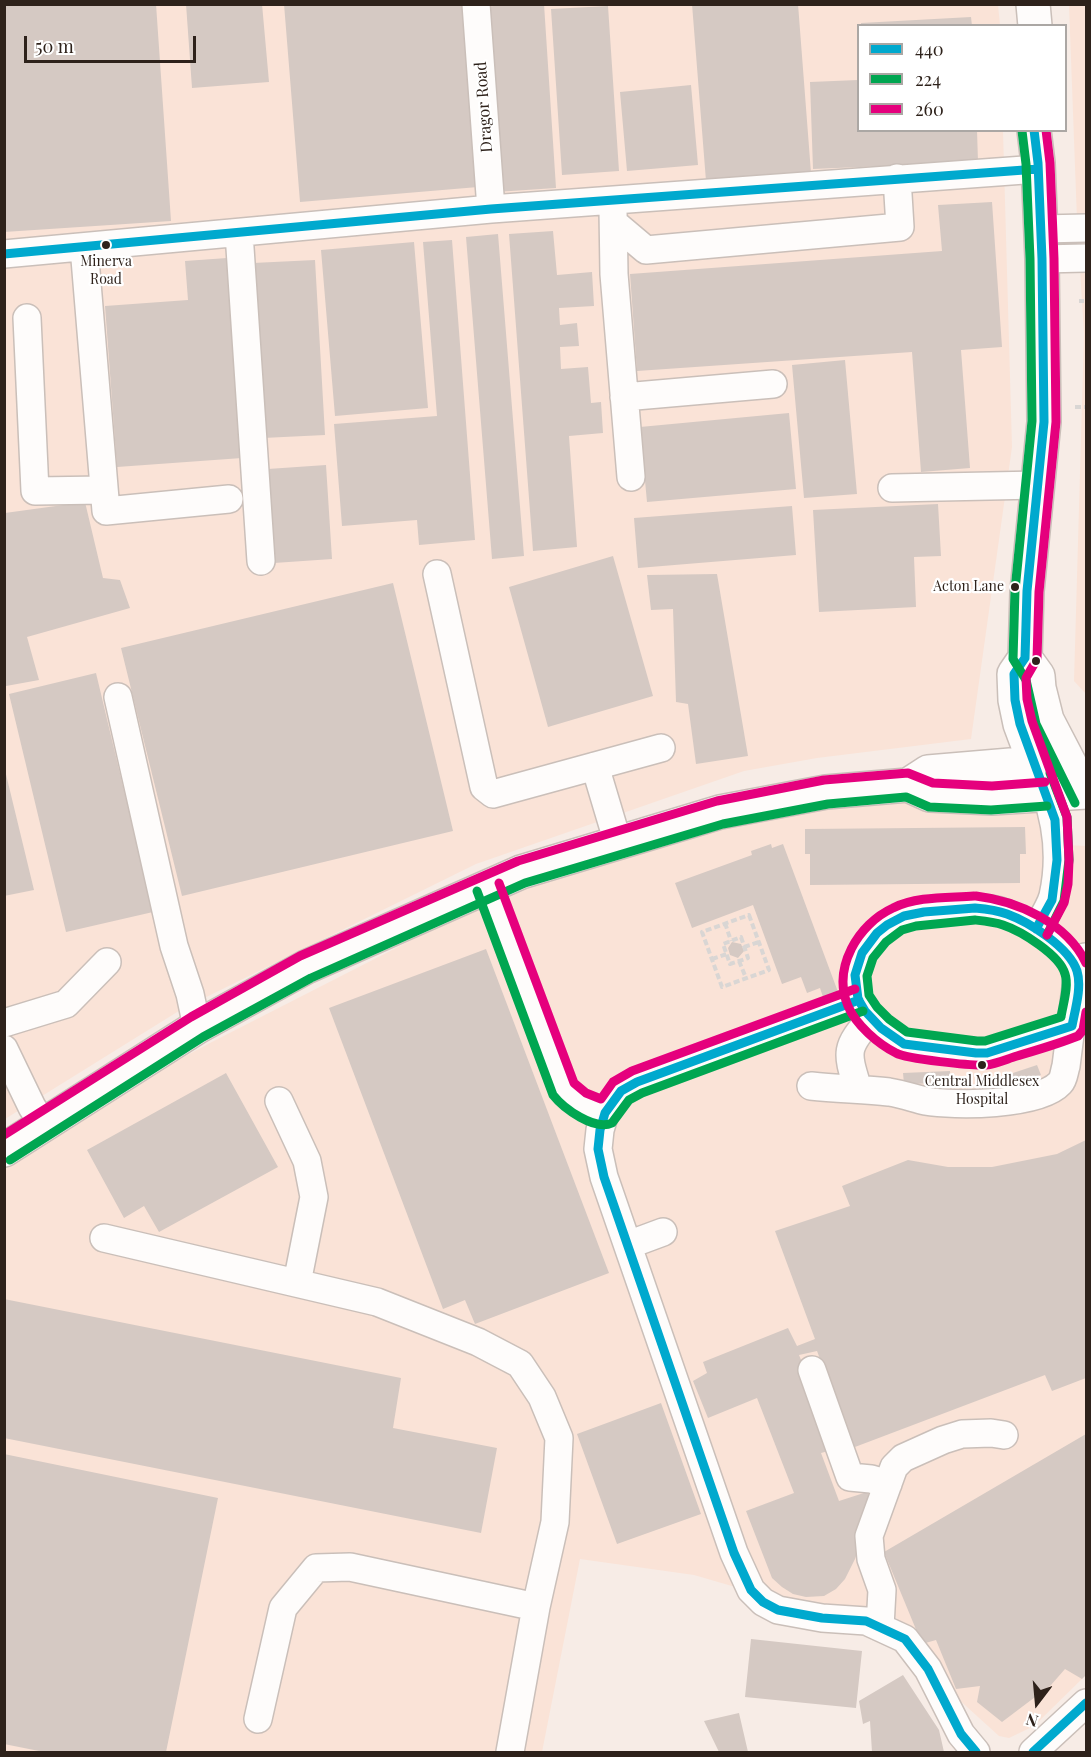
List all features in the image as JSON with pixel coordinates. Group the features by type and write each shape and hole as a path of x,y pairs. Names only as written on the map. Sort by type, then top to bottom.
{"main road":[{"path":"1013,4 1015,24"},
{"path":"1033,4 1035,24"},
{"path":"1034,132 1041,244 1044,422 1027,591 1025,658 1014,674 1015,700 1020,724 1046,794"},
{"path":"908,785 930,795 992,798 1086,793 1076,757 1047,720 1038,675 1025,658"},
{"path":"4,1150 197,1027 306,967 521,872 720,812 826,792 908,785 928,772 1034,763"}],"street":[{"name":"Dragor Road","path":"476,4 491,209"},
{"path":"4,254 491,209 613,212 897,178 1038,169"},
{"path":"613,212 646,250 900,228 897,178"},
{"path":"613,212 614,274 631,477"},
{"path":"1041,244 1086,228"},
{"path":"238,234 261,561"},
{"path":"1041,244 1086,258"},
{"path":"84,247 106,511 229,499"},
{"path":"27,318 35,491 104,490"},
{"path":"624,397 773,384"},
{"path":"892,488 1038,485"},
{"path":"437,574 484,787 493,794 661,748"},
{"path":"118,697 174,946 197,1027"},
{"path":"1034,763 1076,757"},
{"path":"595,766 618,843"},
{"path":"1036,929 1053,897 1057,860 1055,820 1046,794"},
{"path":"488,887 564,1090 580,1104 605,1113"},
{"path":"811,1086 892,1092 926,1101 997,1104 1036,1095 1056,1087 1062,1081 1072,1026 1082,963 1036,929 999,911 975,908 925,912 898,918 866,944 858,961 855,978 865,1009 896,1041 976,1053 1003,1049 1072,1026"},
{"path":"4,1023 66,1004 107,962"},
{"path":"865,1009 808,1018 637,1082 621,1091 605,1113 598,1149 604,1177 734,1553 751,1590 764,1602 778,1610 822,1618 866,1621 905,1639 928,1669 961,1734 976,1752"},
{"path":"858,1089 849,1058 850,1048 865,1009"},
{"path":"808,1018 831,1027 842,1036 850,1048"},
{"path":"4,1049 32,1107 44,1124"},
{"path":"279,1101 307,1161 314,1197 297,1283"},
{"path":"628,1245 663,1232"},
{"path":"104,1238 377,1302 478,1342 520,1364 542,1397 559,1438 555,1522 536,1607 510,1752"},
{"path":"812,1370 850,1477 872,1479 888,1484"},
{"path":"880,1627 882,1590 871,1558 869,1536 894,1467 900,1460 943,1440 962,1434 1004,1435"},
{"path":"258,1719 283,1608 316,1568 350,1568 536,1607"},
{"path":"1033,1752 1086,1703"}],"path":[{"path":"1075,407 1086,407"},
{"path":"749,915 759,942 769,970 722,987 702,932 749,915"},
{"path":"725,923 731,941"},
{"path":"741,938 744,947 748,958 730,964 723,944 741,938"},
{"path":"744,947 759,942"},
{"path":"712,960 727,954"},
{"path":"739,961 746,978"}],"shaded area":[{"path":"5,5 998,5 1000,24 857,24 857,132 1003,132 1012,447 971,739 817,758 744,771 476,864 182,1009 5,1119"},
{"path":"1069,5 1086,5 1086,694 1074,681 1084,334 1077,220"},
{"name":"Central Middlesex Hospital","path":"901,795 1035,811 1041,821 1048,844 1086,846 1086,1675 1034,1726 1009,1738 999,1736 945,1687 895,1616 790,1603 694,1575 580,1559 542,1752 5,1752 5,1153 210,1043 490,900 745,822"}],"building":[{"path":"4,4 156,4 171,221 4,232"},
{"path":"186,4 262,4 269,82 192,88"},
{"path":"284,4 463,4 478,187 300,202"},
{"path":"544,4 556,188 496,192 483,7"},
{"path":"692,4 798,4 811,173 706,181"},
{"path":"608,6 619,171 562,175 551,9"},
{"path":"971,17 972,24 861,24"},
{"path":"857,80 857,132 977,132 978,162 813,169 810,82"},
{"path":"691,85 698,165 627,171 620,92"},
{"path":"992,202 1002,347 961,350 970,468 921,472 912,352 637,371 630,274 942,251 938,205"},
{"path":"553,231 557,275 592,272 594,306 559,308 560,325 577,323 579,346 560,347 561,369 588,367 591,403 601,402 603,433 569,436 577,547 533,551 509,234"},
{"path":"498,234 524,556 492,559 466,237"},
{"path":"452,240 475,540 419,545 417,520 342,526 334,424 437,416 423,242"},
{"path":"414,242 428,408 335,416 321,250"},
{"path":"227,258 242,458 117,467 105,306 188,300 185,261"},
{"path":"315,260 325,435 263,438 253,263"},
{"path":"845,360 857,494 804,498 792,365"},
{"path":"789,413 796,489 647,502 640,427"},
{"path":"326,465 332,559 274,563 268,469"},
{"path":"85,502 103,578 120,580 130,608 27,637 39,680 6,686 5,513"},
{"path":"938,504 941,556 914,557 916,607 819,612 813,510"},
{"path":"792,506 796,555 638,568 634,518"},
{"path":"613,556 653,696 548,727 509,587"},
{"path":"717,574 748,756 696,764 688,704 676,702 673,609 651,610 647,575"},
{"path":"393,583 453,831 182,896 121,648"},
{"path":"96,673 153,912 66,932 9,694"},
{"path":"4,766 34,890 4,896"},
{"path":"1025,827 1026,854 1020,854 1020,883 810,885 810,854 805,854 805,829"},
{"path":"771,844 772,848 783,844 838,992 823,997 820,988 807,993 801,977 782,984 753,905 692,928 675,883 752,855 751,851"},
{"path":"732,942 741,944 744,951 738,958 730,955 728,948"},
{"path":"486,949 609,1273 475,1324 465,1300 443,1309 329,1008"},
{"path":"1037,1065 1041,1075 996,1091 992,1080"},
{"path":"950,1071 951,1083 904,1084 903,1073"},
{"path":"226,1073 278,1167 159,1232 144,1206 124,1218 87,1150"},
{"path":"1086,1140 1086,1378 1052,1391 1045,1375 847,1450 848,1433 817,1351 799,1355 808,1377 801,1380 832,1450 821,1453 839,1501 867,1492 873,1506 855,1559 845,1579 836,1589 824,1596 806,1597 793,1594 782,1587 772,1578 746,1511 794,1493 757,1398 708,1418 693,1381 707,1373 703,1362 788,1328 797,1346 815,1339 775,1231 850,1206 842,1186 908,1160 948,1167 992,1167 1057,1154"},
{"path":"4,1299 401,1378 393,1428 497,1448 481,1533 4,1438"},
{"path":"661,1403 701,1514 617,1544 577,1434"},
{"path":"1086,1434 1086,1675 1082,1679 1065,1669 1051,1685 1002,1722 977,1702 980,1686 956,1689 936,1640 922,1644 884,1552"},
{"path":"4,1454 218,1498 166,1752 44,1752 4,1744"},
{"path":"751,1639 862,1651 856,1708 745,1697"},
{"path":"903,1675 939,1730 944,1752 872,1752 870,1721 863,1724 859,1701"},
{"path":"739,1713 748,1752 719,1752 704,1721"}],"transit line":[{"name":"224","path":"1022,132 1026,164 1030,259 1032,421 1015,590 1013,659 1026,680 1036,724 1075,803"},
{"name":"440","path":"1034,132 1038,163 1042,259 1044,422 1027,591 1025,658 1014,674 1015,700 1020,724 1055,820 1057,860 1052,900 1036,929"},
{"name":"260","path":"1046,132 1050,163 1054,259 1056,422 1039,592 1037,659 1026,678 1027,699 1032,721 1067,817 1069,860 1064,903 1047,935"},
{"name":"440","path":"4,254 491,209 1038,169"},
{"name":"224","path":"1047,935 1064,901 1069,860 1067,817 1050,773 1056,772"},
{"name":"260","path":"4,1135 191,1017 300,956 518,861 717,801 824,780 908,773 933,783 992,786 1045,782"},
{"name":"224","path":"10,1160 203,1037 311,978 525,883 723,824 828,804 906,797 929,807 991,810 1047,806"},
{"name":"260","path":"499,883 574,1083 586,1093 601,1099 613,1082 632,1071 855,989"},
{"name":"224","path":"477,891 553,1095 572,1112 597,1124 612,1123 629,1100 642,1093 863,1011"},
{"name":"260","path":"974,896 933,898 902,904 880,915 859,936 851,949 843,977 848,1006 862,1027 882,1045 902,1055 940,1062 986,1065 1078,1036 1083,1030 1086,1012"},
{"name":"260","path":"976,896 1008,903 1040,916 1067,936 1086,963"},
{"name":"440","path":"975,908 987,909 1016,918 1037,929 1066,953 1077,971 1079,984 1072,1026 987,1053 904,1044 881,1028 865,1011 858,999 855,975 862,953 877,933 904,916 975,908"},
{"name":"224","path":"975,920 1011,928 1029,938 1056,959 1066,979 1061,1017 985,1041 907,1032 889,1019 869,995 867,976 873,958 886,942 902,930 916,926 975,920"},
{"name":"440","path":"859,1000 637,1082 621,1091 605,1113 598,1149 604,1177 734,1553 751,1590 763,1602 778,1610 822,1618 866,1621 905,1639 928,1669 961,1734 976,1752"},
{"name":"440","path":"1033,1752 1086,1703"}],"place":[{"name":"Minerva Road","path":"106,245"},
{"name":"Acton Lane","path":"1015,587"},
{"name":"Central Middlesex Hospital","path":"982,1065"}]}
